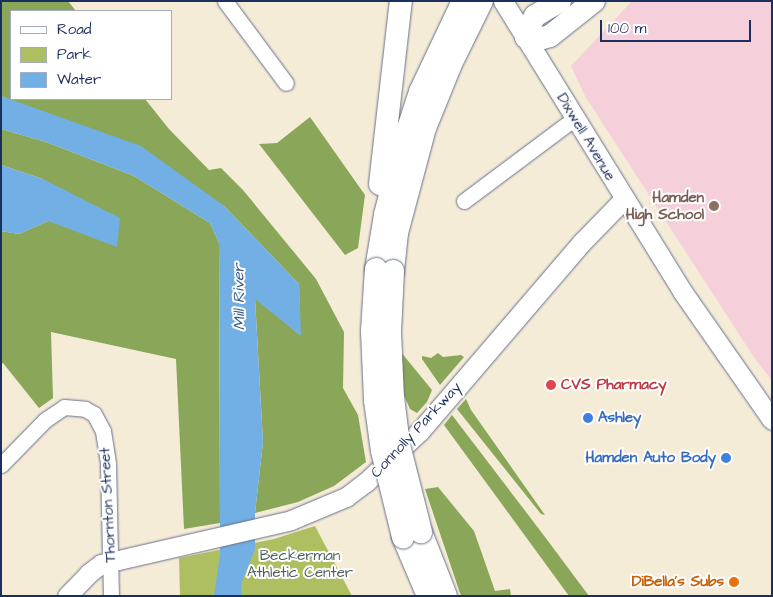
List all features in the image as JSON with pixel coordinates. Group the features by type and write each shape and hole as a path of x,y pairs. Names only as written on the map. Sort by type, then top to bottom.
{"highway":[{"path":"384,270 373,250 401,1"},
{"path":"560,1 536,16 530,25 526,37 539,39 550,36 594,1"},
{"path":"428,596 412,534 382,451 376,400 372,331 384,270 385,215 402,147 420,92 474,4"},
{"path":"412,534 446,596"}],"main road":[{"name":"Dixwell Avenue","path":"504,1 682,291 772,420"},
{"name":"Connolly Parkway","path":"66,596 95,568 111,561 291,520 338,500 380,471 420,431 582,242 624,199"}],"street":[{"path":"225,1 286,83"},
{"path":"464,201 575,118"},
{"name":"Thornton Street","path":"1,464 44,420 64,407 85,409 94,414 103,431 108,464 111,596"}],"shaded area":[{"name":"Hamden High School","path":"632,1 772,1 772,381 753,356 585,96 571,66"}],"green space":[{"path":"1,1 68,1 75,10 10,10 10,99 1,96"},
{"path":"11,100 146,100 169,129 209,170 221,168 243,190 316,279 344,332 343,388 358,415 366,462 334,486 298,502 255,513 263,442 255,298 300,335 299,284 224,206 27,106"},
{"path":"310,117 365,195 358,248 345,255 259,144 277,143"},
{"path":"1,129 46,142 134,176 210,223 219,243 220,523 184,529 176,359 51,332 53,398 39,408 3,363 1,364 1,231 19,234 48,221 43,179 1,165"},
{"path":"400,351 432,390 427,402 417,413 410,409 403,393"},
{"path":"438,353 443,357 461,355 464,357 440,385 422,359 422,356 431,358"},
{"path":"466,399 471,410 545,515 541,514 457,409"},
{"path":"452,415 589,596 569,596 444,425"},
{"path":"438,487 474,531 495,591 510,589 511,596 461,596 425,489"},
{"name":"Beckerman Athletic Center","path":"315,526 352,596 180,596 179,558 274,539"}],"water":[{"name":"Mill River","path":"1,96 141,146 224,206 299,284 301,336 255,299 263,442 255,513 255,549 241,584 242,596 214,596 220,554 219,243 210,223 134,176 46,142 1,129"},
{"path":"1,165 43,179 120,218 117,247 48,221 19,234 1,231"}],"place":[{"name":"Hamden High School","path":"714,206"},
{"name":"CVS Pharmacy","path":"551,385"},
{"name":"Ashley","path":"588,418"},
{"name":"Hamden Auto Body","path":"726,458"},
{"name":"DiBella's Subs","path":"734,582"}]}
